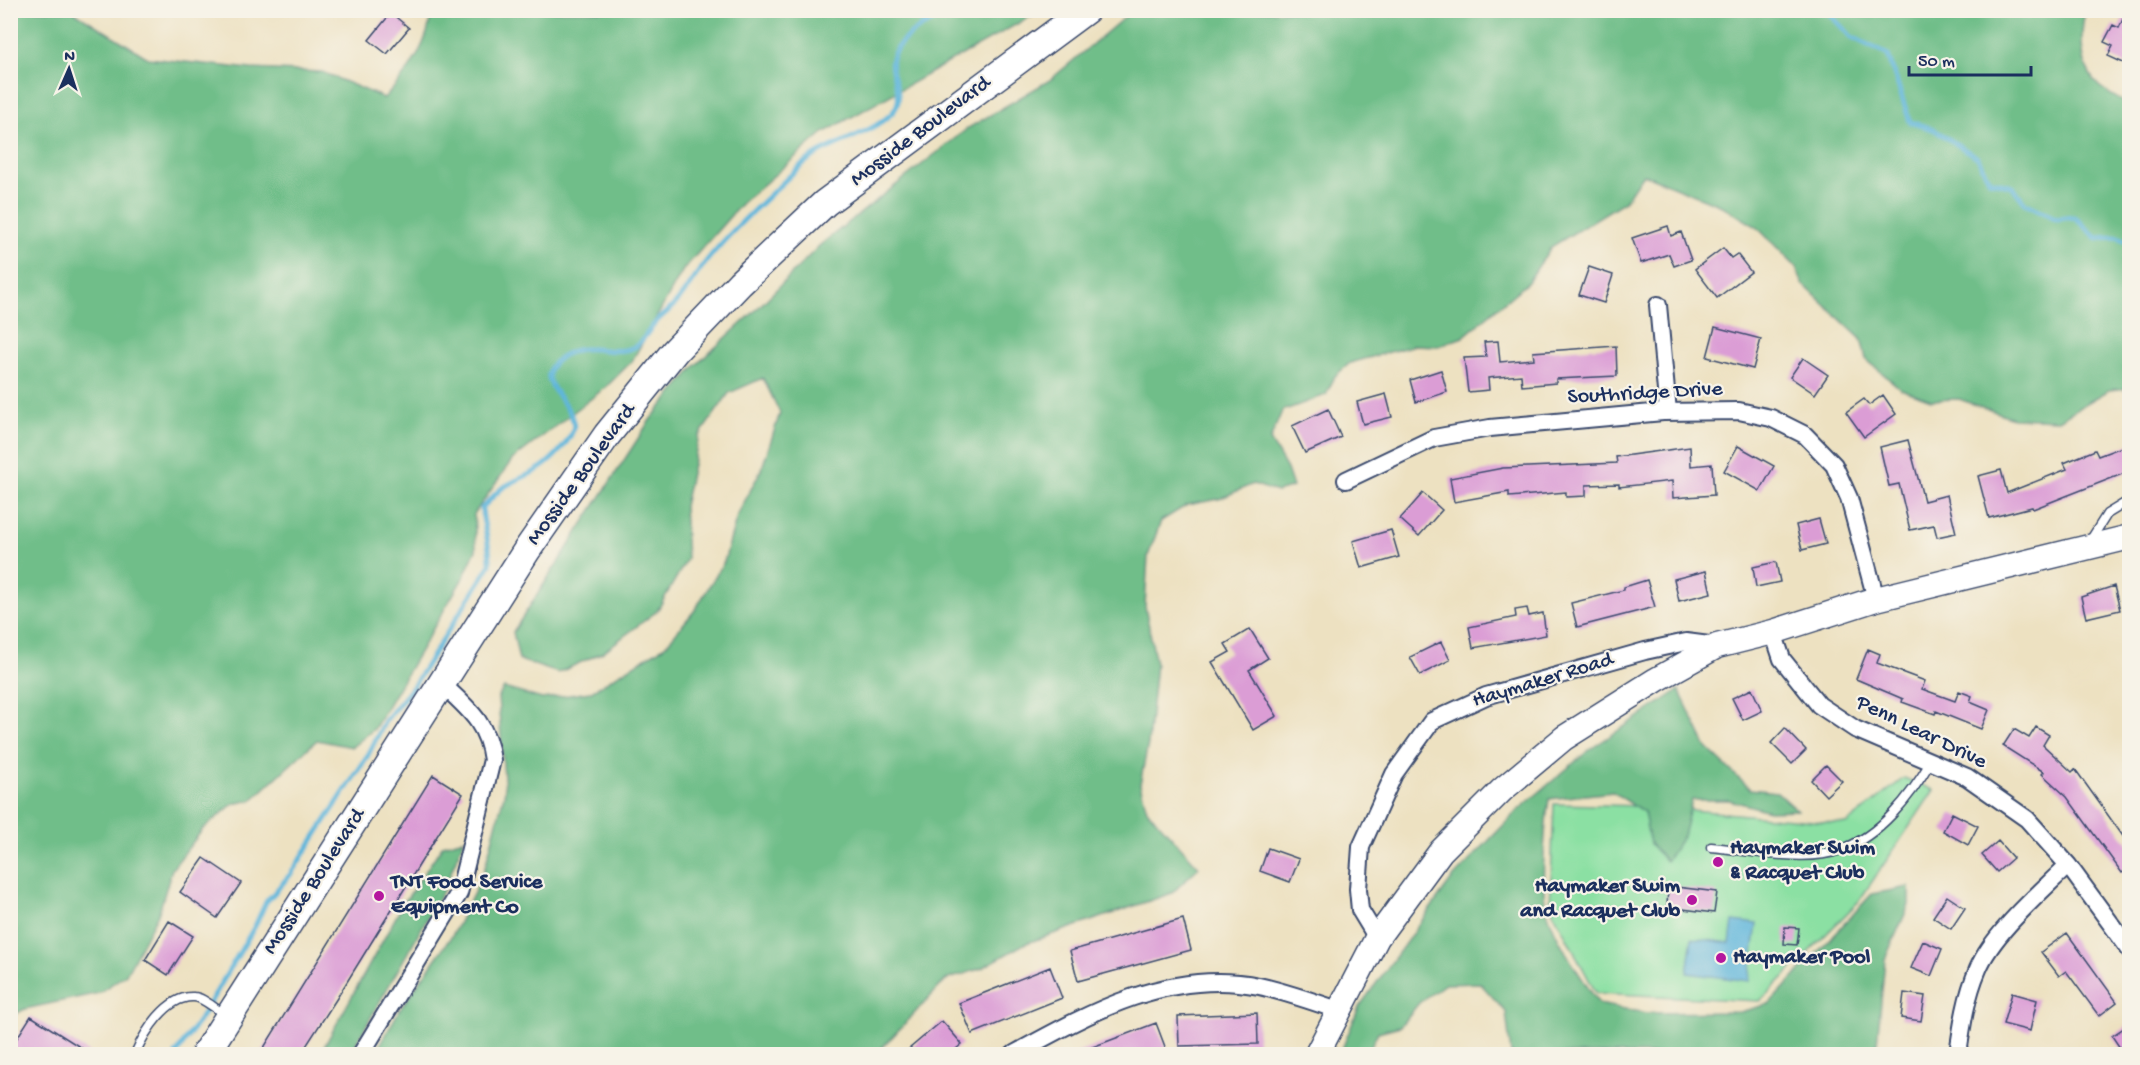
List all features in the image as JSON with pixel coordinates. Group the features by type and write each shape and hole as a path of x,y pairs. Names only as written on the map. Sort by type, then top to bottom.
{"main road":[{"name":"Mosside Boulevard","path":"205,1054 222,1013 442,684 527,550 607,435 683,343 740,283 825,203 1086,10"},
{"name":"Haymaker Road","path":"1317,1054 1377,938 1441,851 1502,790 1564,738 1656,680 1717,646 1773,632 1876,599 2130,537"}],"street":[{"path":"1658,305 1668,412"},
{"name":"Southridge Drive","path":"1346,480 1434,438 1490,428 1668,412 1739,411 1771,418 1805,435 1834,465 1849,498 1876,599"},
{"name":"Penn Lear Drive","path":"1773,632 1782,659 1819,705 1855,729 1967,777 2027,819 2068,865 2130,950"},
{"name":"Haymaker Road","path":"1377,938 1360,910 1358,888 1361,847 1394,774 1432,721 1486,696 1645,651 1686,642 1717,646"},
{"path":"361,1054 459,893 492,760 490,744 478,719 442,684"},
{"path":"1958,1054 1964,1010 1979,967 2008,925 2068,865"},
{"path":"1014,1054 1090,1012 1165,987 1208,982 1258,986 1338,1010"}],"lane":[{"path":"2084,549 2108,514 2130,500"},
{"path":"1711,847 1804,855 1839,851 1860,841 1890,816 1917,785 1931,760"},
{"path":"135,1054 165,1009 182,998 196,996 222,1013"}],"green space":[{"path":"11,10 73,11 148,58 251,69 322,72 384,98 409,69 422,47 431,11 1040,11 823,133 742,203 683,270 632,361 606,387 512,460 474,514 476,550 463,578 374,729 352,747 317,740 252,800 233,804 203,829 172,869 159,912 126,974 99,993 25,1009 11,1016"},
{"path":"1132,11 2085,11 2082,49 2087,68 2100,87 2129,105 2129,388 2109,390 2058,420 2013,418 1959,399 1931,400 1901,389 1866,359 1861,339 1803,284 1795,266 1757,227 1724,207 1643,174 1625,201 1551,247 1528,282 1463,337 1438,346 1415,345 1350,363 1335,376 1326,395 1282,411 1270,440 1287,469 1293,487 1277,492 1253,484 1219,499 1187,505 1161,521 1148,556 1145,606 1156,664 1148,744 1140,784 1147,810 1199,867 1172,893 1024,944 982,968 946,980 876,1054 375,1054 399,1011 453,934 483,875 505,791 498,697 504,688 542,699 590,692 665,646 695,610 724,562 737,516 762,468 780,413 763,378 729,393 699,436 684,506 687,559 657,611 603,652 558,673 519,660 513,632 650,420 696,365 755,311 820,245 968,128 1050,80"},
{"path":"1679,690 1707,748 1750,789 1777,792 1797,810 1769,811 1729,800 1692,800 1683,836 1666,861 1650,844 1644,812 1613,792 1549,799 1544,855 1545,901 1563,948 1599,1004 1646,1013 1740,1012 1769,1004 1872,894 1909,887 1909,905 1885,959 1876,1054 1511,1054 1506,1012 1480,983 1445,984 1419,1003 1400,1026 1378,1032 1367,1054 1340,1054 1359,1007 1452,879 1517,811 1589,750"},
{"name":"Haymaker Swim & Racquet Club","path":"1904,778 1934,790 1859,901 1760,1001 1596,993 1550,906 1554,804 1646,806 1846,824"},
{"path":"464,839 445,887 350,1054 320,1054 402,906 443,845"}],"water":[{"name":"Haymaker Pool","path":"1733,921 1757,924 1749,981 1687,973 1692,938 1730,943"}],"building":[{"path":"2127,10 2130,10 2130,66 2108,56 2113,46 2104,42 2113,25 2119,28"},
{"path":"391,13 409,28 387,54 369,40"},
{"path":"1668,226 1671,236 1681,232 1691,260 1674,266 1669,254 1641,263 1632,238"},
{"path":"1723,248 1731,258 1737,254 1751,272 1717,298 1695,269"},
{"path":"1589,267 1613,275 1604,303 1579,295"},
{"path":"1715,327 1761,339 1753,369 1707,357"},
{"path":"1498,341 1500,362 1534,359 1533,352 1616,346 1617,376 1556,379 1556,383 1522,386 1521,375 1488,378 1489,390 1468,392 1464,358 1486,357 1484,342"},
{"path":"1803,358 1828,375 1815,394 1790,377"},
{"path":"1441,370 1447,392 1416,402 1410,380"},
{"path":"1386,394 1392,417 1363,424 1357,402"},
{"path":"1883,395 1896,414 1864,437 1846,412 1864,399 1869,405"},
{"path":"1328,409 1341,437 1305,453 1292,426"},
{"path":"1908,440 1924,501 1947,495 1956,533 1937,537 1934,525 1910,530 1899,484 1889,486 1880,447"},
{"path":"2130,444 2130,471 2033,509 2032,507 1989,518 1978,476 2001,470 2007,493 2067,469 2064,463 2095,450 2098,456"},
{"path":"1738,446 1774,466 1760,491 1724,471"},
{"path":"1690,447 1691,466 1712,464 1714,495 1673,498 1672,481 1619,487 1619,484 1586,485 1586,496 1566,497 1566,492 1509,497 1509,492 1454,502 1450,478 1503,468 1617,463 1616,457"},
{"path":"1423,493 1442,510 1419,536 1400,519"},
{"path":"1819,519 1826,544 1802,550 1796,525"},
{"path":"1391,530 1399,557 1361,568 1353,541"},
{"path":"1776,562 1780,582 1756,587 1753,567"},
{"path":"1706,571 1711,593 1679,601 1674,579"},
{"path":"1647,580 1655,607 1577,627 1571,603 1624,590 1624,587"},
{"path":"2114,586 2120,610 2086,618 2081,597"},
{"path":"1527,608 1529,616 1543,613 1546,635 1473,648 1469,627 1516,617 1515,610"},
{"path":"1250,629 1268,658 1249,670 1277,716 1253,730 1212,662 1230,652 1225,644"},
{"path":"1441,642 1450,660 1420,675 1410,657"},
{"path":"1868,649 1880,654 1877,663 1925,681 1922,689 1955,701 1959,691 1972,696 1970,702 1989,710 1981,729 1936,711 1935,714 1902,702 1903,699 1856,679"},
{"path":"1752,689 1762,711 1743,720 1732,698"},
{"path":"2036,727 2049,735 2043,745 2072,772 2075,769 2130,846 2130,867 2122,873 2067,797 2042,774 2044,772 2003,746 2014,729 2029,738"},
{"path":"1785,728 1806,750 1792,764 1771,743"},
{"path":"1826,765 1842,781 1826,796 1811,780"},
{"name":"TNT Food Service Equipment Co","path":"433,775 463,794 337,998 301,1054 260,1054"},
{"path":"1952,813 1978,826 1968,845 1943,831"},
{"path":"1998,841 2013,858 1997,872 1982,855"},
{"path":"1268,848 1299,859 1290,882 1260,871"},
{"path":"204,858 241,883 217,918 180,892"},
{"name":"Haymaker Swim and Racquet Club","path":"1668,886 1717,892 1714,913 1667,907"},
{"path":"1947,896 1965,908 1951,929 1933,917"},
{"path":"1183,919 1191,950 1078,981 1070,951"},
{"path":"169,921 193,936 168,975 145,960"},
{"path":"1785,927 1799,928 1797,945 1784,944"},
{"path":"2067,933 2117,1002 2099,1016 2066,971 2059,976 2041,952"},
{"path":"1923,941 1942,949 1931,976 1911,968"},
{"path":"1050,967 1062,998 972,1034 959,1003"},
{"path":"1904,993 1925,996 1921,1021 1901,1018"},
{"path":"2012,993 2037,1000 2030,1031 2003,1024"},
{"path":"1257,1013 1258,1044 1179,1046 1178,1016"},
{"path":"31,1016 91,1054 10,1054 10,1049"},
{"path":"942,1021 962,1044 950,1054 903,1054"},
{"path":"1156,1023 1167,1052 1158,1054 1074,1054"},
{"path":"2130,1024 2130,1054 2124,1054 2112,1036"}],"waterway":[{"path":"176,1054 204,1013 255,926 266,902 290,875 367,757 385,721 412,688 490,565 482,508 501,489 547,463 558,453 571,435 573,421 552,387 549,370 565,354 576,350 617,351 627,350 639,344 656,322 676,303 726,239 797,169 819,153 868,130 890,115 896,108 898,100 891,63 893,55 911,33 954,10"},
{"path":"1826,10 1850,36 1888,55 1910,122 1933,129 1978,158 1989,180 2012,186 2025,203 2057,219 2075,217 2097,238 2118,237 2130,243"}],"place":[{"name":"Haymaker Swim & Racquet Club","path":"1718,862"},
{"name":"TNT Food Service Equipment Co","path":"379,896"},
{"name":"Haymaker Swim and Racquet Club","path":"1692,900"},
{"name":"Haymaker Pool","path":"1721,958"}]}
